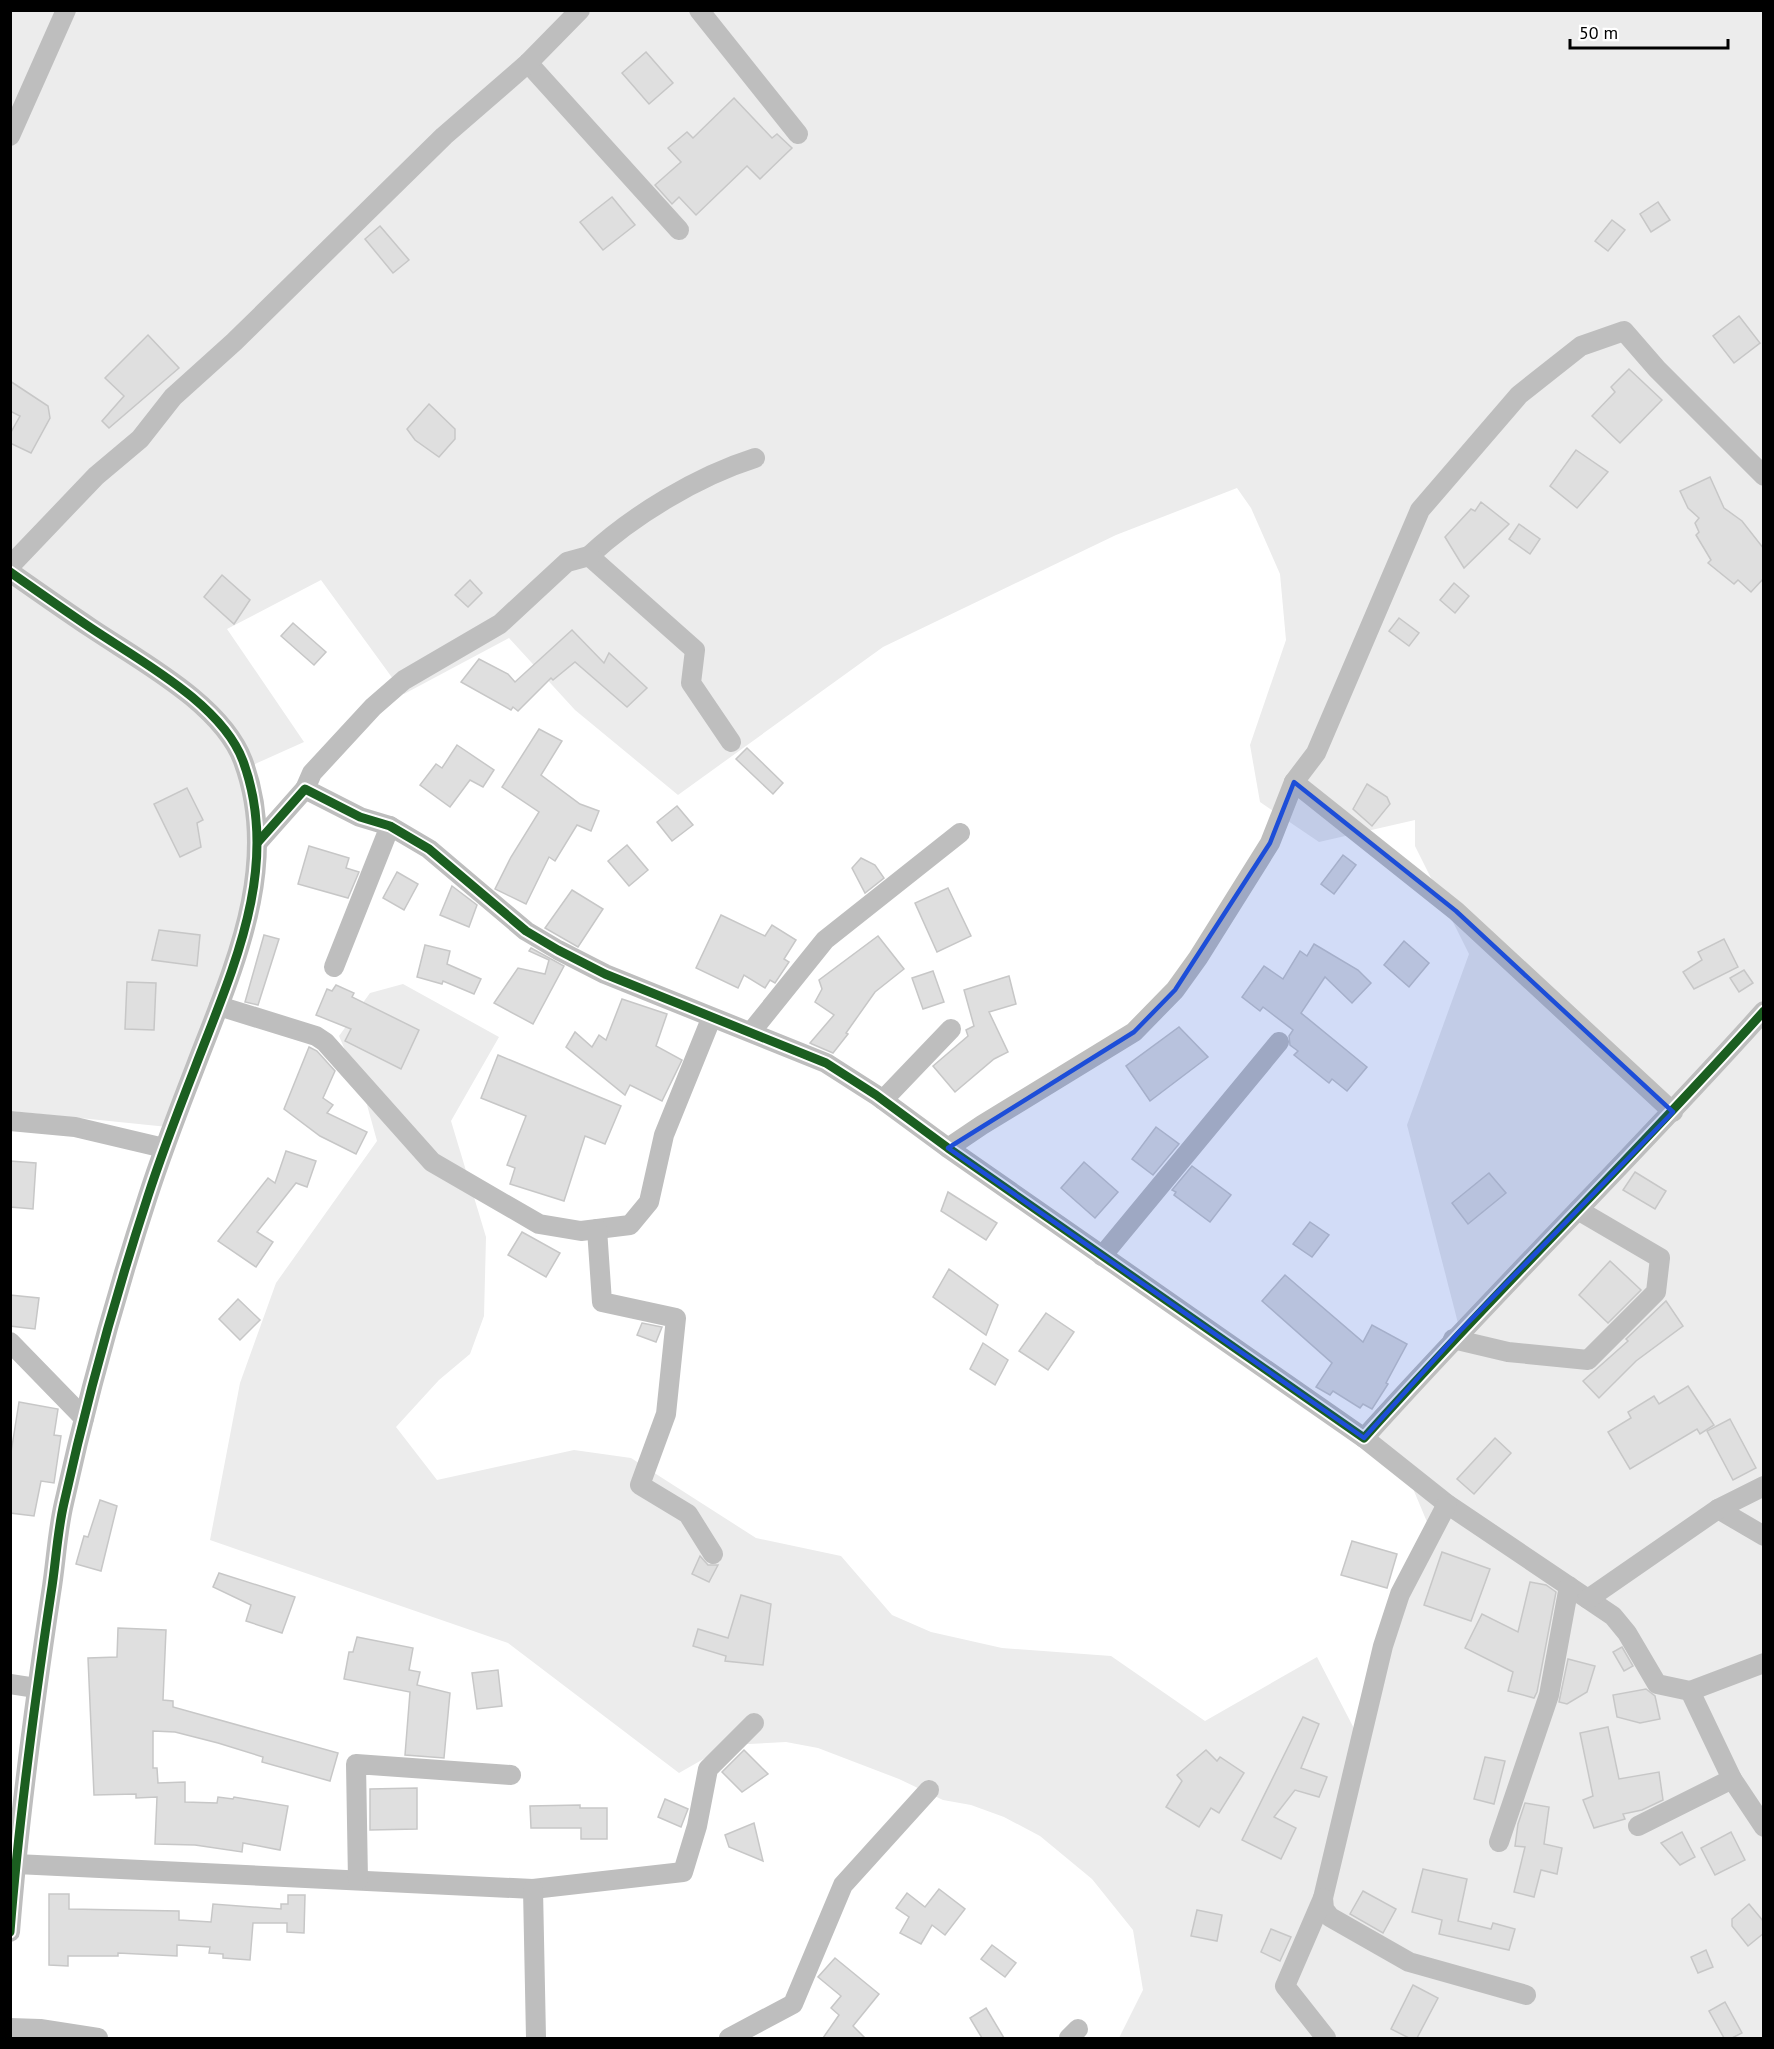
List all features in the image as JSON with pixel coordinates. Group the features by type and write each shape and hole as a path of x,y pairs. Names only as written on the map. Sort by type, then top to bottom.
{"street":[{"path":"10,135 66,10"},
{"path":"10,566 96,476 140,439 173,397 234,342 444,136 528,63 580,10"},
{"path":"699,10 798,134"},
{"path":"528,63 680,230"},
{"path":"948,1148 1134,1032 1175,990 1198,958 1269,843 1294,782 1316,753 1420,510 1519,395 1581,346 1624,331 1657,369 1764,476"},
{"path":"258,842 305,789 312,773 374,707 404,680 500,624 567,562 590,556 614,533 664,501 735,464 755,458"},
{"path":"590,556 695,650 691,683 731,742"},
{"path":"10,572 148,664 189,694 216,722 242,759 256,806 258,842 254,893 244,932 219,1006 164,1148 99,1355 63,1509 36,1688 14,1872 10,1932"},
{"path":"1294,782 1456,911 1673,1112"},
{"path":"305,789 360,817 390,826 429,849 526,931 558,950 605,974 711,1019 751,1032 826,1063 883,1100 948,1148 1364,1438 1447,1504 1613,1616 1627,1633 1657,1684 1690,1691 1764,1663"},
{"path":"334,967 390,826"},
{"path":"751,1032 825,940 960,833"},
{"path":"219,1006 316,1036 325,1042 432,1162 539,1224 581,1231 630,1225 649,1202 664,1135 711,1019"},
{"path":"1364,1438 1453,1339 1673,1112 1764,1011"},
{"path":"883,1100 951,1029"},
{"path":"1102,1256 1279,1042"},
{"path":"10,1121 75,1127 164,1148"},
{"path":"1453,1339 1508,1352 1588,1360 1656,1292 1660,1258 1578,1210"},
{"path":"597,1229 602,1302 676,1318 666,1414 640,1485 688,1514 713,1554"},
{"path":"10,1342 84,1418"},
{"path":"1588,1599 1718,1509 1764,1486"},
{"path":"1326,2038 1286,1986 1323,1898 1383,1646 1400,1594 1447,1504"},
{"path":"1718,1509 1764,1536"},
{"path":"1499,1842 1549,1695 1569,1586"},
{"path":"10,1684 36,1688"},
{"path":"1690,1691 1732,1779 1764,1827"},
{"path":"14,1872 358,1880 533,1889 683,1872 697,1826 708,1769 754,1723"},
{"path":"358,1880 356,1764 512,1775"},
{"path":"1638,1826 1732,1779"},
{"path":"729,2038 793,2004 843,1885 929,1790"},
{"path":"533,1889 536,2038"},
{"path":"1323,1898 1324,1909 1330,1917 1409,1962 1527,1995"},
{"path":"10,2028 40,2029 98,2038"}],"highlighted area":[{"path":"1294,782 1456,911 1673,1112 1460,1331 1364,1438 948,1148 1134,1032 1175,990 1270,843"}],"shaded area":[{"path":"10,11 1763,11 1763,2038 1119,2038 1143,1990 1133,1930 1092,1879 1040,1836 1004,1817 971,1805 943,1800 899,1779 818,1748 786,1742 728,1745 679,1773 508,1643 210,1540 240,1383 276,1283 377,1141 364,1094 339,1036 370,993 403,984 499,1037 451,1121 486,1237 484,1316 470,1354 439,1380 396,1427 437,1480 574,1450 631,1458 756,1538 841,1556 892,1615 931,1632 1002,1648 1111,1656 1205,1721 1317,1657 1361,1742 1383,1646 1435,1541 1401,1460 1364,1438 1460,1331 1407,1125 1469,954 1415,846 1415,820 1319,842 1260,802 1250,745 1286,640 1280,574 1251,508 1237,488 1116,535 883,647 678,795 575,710 509,638 404,694 321,580 227,629 304,742 246,768 263,863 168,1127 11,1111"}],"building":[{"path":"646,52 673,83 649,104 622,73"},
{"path":"734,98 772,138 777,134 792,148 760,179 747,166 696,215 679,197 672,204 655,185 681,162 668,148 687,132 693,138"},
{"path":"612,197 635,225 603,250 580,222"},
{"path":"1658,202 1670,220 1651,232 1640,214"},
{"path":"1612,220 1625,230 1608,251 1595,241"},
{"path":"380,226 409,260 393,273 365,239"},
{"path":"1739,316 1760,343 1734,363 1713,336"},
{"path":"148,335 179,368 109,428 102,421 124,396 105,378"},
{"path":"1629,369 1662,400 1620,443 1592,416 1615,392 1611,387"},
{"path":"10,381 48,406 50,418 31,453 10,443 10,434 20,416 10,411"},
{"path":"429,404 455,429 455,439 439,457 415,440 407,429"},
{"path":"1576,450 1608,472 1577,508 1550,486"},
{"path":"1710,477 1724,508 1742,521 1764,549 1764,578 1751,592 1738,580 1734,584 1708,563 1711,560 1696,535 1699,532 1695,523 1699,518 1688,508 1680,491"},
{"path":"1481,502 1509,524 1464,568 1445,537 1471,509 1475,511"},
{"path":"1519,524 1540,539 1530,554 1509,539"},
{"path":"222,575 250,600 234,624 204,597"},
{"path":"470,580 482,593 468,607 455,595"},
{"path":"1454,583 1469,596 1455,613 1440,600"},
{"path":"1399,618 1419,633 1409,646 1389,631"},
{"path":"293,623 326,652 314,665 281,636"},
{"path":"572,630 604,663 609,653 647,688 627,707 575,662 553,680 551,678 518,711 513,707 511,710 461,682 479,659 508,674 515,682"},
{"path":"539,729 562,741 541,775 580,804 599,811 591,831 577,825 555,861 549,857 526,904 495,889 511,857 539,812 502,787"},
{"path":"457,745 494,770 483,787 470,780 450,807 420,785 436,764 442,768"},
{"path":"747,748 783,783 773,794 736,759"},
{"path":"1367,784 1387,797 1390,804 1372,826 1353,809"},
{"path":"187,788 203,820 197,823 201,847 180,857 154,804"},
{"path":"677,806 693,825 672,841 657,822"},
{"path":"627,845 648,870 629,886 608,861"},
{"path":"309,846 349,858 346,868 359,872 348,898 298,884"},
{"path":"1343,855 1356,865 1334,894 1321,884"},
{"path":"861,858 875,865 884,878 865,893 852,868"},
{"path":"397,872 418,884 404,910 383,898"},
{"path":"452,886 477,905 469,927 440,915"},
{"path":"948,888 971,936 937,952 915,903"},
{"path":"572,890 603,909 578,947 545,928"},
{"path":"721,915 765,936 772,925 796,940 784,959 789,962 775,983 770,980 765,988 744,975 738,988 696,968"},
{"path":"159,930 200,935 197,966 152,960"},
{"path":"264,935 279,939 258,1005 245,1002"},
{"path":"878,936 904,969 875,992 833,1053 810,1043 834,1015 815,1002 822,989 819,980"},
{"path":"1724,939 1738,967 1694,989 1683,972 1702,960 1698,952"},
{"path":"1404,941 1429,963 1409,987 1384,965"},
{"path":"1314,944 1358,970 1371,983 1352,1003 1325,977 1301,1013 1367,1067 1347,1091 1332,1079 1329,1083 1294,1055 1298,1051 1290,1045 1289,1036 1293,1030 1263,1007 1260,1011 1242,997 1264,966 1283,979 1300,951 1307,956"},
{"path":"425,945 450,951 447,964 481,979 474,994 443,981 442,984 417,977"},
{"path":"531,948 564,966 533,1024 494,1003 518,968 545,974 549,960 529,951"},
{"path":"1744,970 1753,983 1739,992 1730,978"},
{"path":"933,971 944,1002 923,1009 912,978"},
{"path":"1009,976 1016,1004 989,1012 1008,1052 994,1059 955,1092 933,1066 968,1036 966,1030 974,1026 964,990"},
{"path":"127,982 156,983 154,1030 125,1029"},
{"path":"336,985 354,993 352,997 419,1030 401,1069 345,1041 351,1029 316,1015 327,989 332,991"},
{"path":"622,999 667,1014 656,1046 682,1060 662,1101 630,1085 625,1095 566,1047 575,1032 592,1047 599,1035 606,1040"},
{"path":"1179,1027 1208,1057 1150,1101 1126,1066"},
{"path":"309,1047 317,1051 335,1071 323,1098 333,1105 327,1113 367,1132 356,1154 320,1136 284,1109"},
{"path":"498,1055 621,1106 605,1144 585,1136 564,1201 510,1184 515,1168 507,1165 526,1116 481,1098"},
{"path":"1156,1127 1179,1144 1153,1175 1132,1159"},
{"path":"286,1151 316,1161 307,1187 296,1183 257,1232 273,1242 256,1267 218,1241 268,1178 275,1183"},
{"path":"10,1161 36,1163 33,1209 10,1207"},
{"path":"1084,1162 1118,1192 1095,1218 1061,1188"},
{"path":"1192,1166 1231,1195 1210,1222 1174,1195 1176,1192 1172,1190"},
{"path":"1635,1172 1666,1191 1655,1209 1623,1190"},
{"path":"1489,1173 1506,1193 1468,1224 1452,1203"},
{"path":"948,1192 997,1223 986,1240 941,1211"},
{"path":"1310,1222 1329,1235 1312,1257 1293,1244"},
{"path":"522,1232 560,1253 546,1277 508,1255"},
{"path":"1610,1261 1641,1290 1608,1323 1579,1295"},
{"path":"949,1269 998,1305 986,1335 933,1297"},
{"path":"1285,1275 1363,1342 1372,1325 1407,1344 1386,1383 1388,1384 1372,1409 1363,1404 1360,1408 1333,1391 1330,1395 1316,1387 1332,1363 1262,1301"},
{"path":"10,1295 39,1298 35,1329 10,1326"},
{"path":"238,1299 260,1320 240,1340 219,1319"},
{"path":"1666,1301 1683,1326 1636,1361 1599,1398 1583,1381 1628,1341 1626,1339"},
{"path":"1046,1313 1074,1332 1048,1370 1019,1351"},
{"path":"642,1323 662,1327 656,1342 637,1335"},
{"path":"983,1343 1008,1360 995,1385 970,1369"},
{"path":"1688,1386 1714,1425 1700,1434 1697,1429 1630,1469 1608,1432 1631,1418 1628,1412 1654,1396 1659,1404"},
{"path":"19,1402 58,1409 54,1435 61,1436 54,1483 41,1481 34,1516 10,1513 10,1459"},
{"path":"1730,1419 1756,1468 1733,1480 1707,1431"},
{"path":"1495,1438 1511,1453 1474,1494 1457,1479"},
{"path":"100,1500 117,1506 101,1571 76,1564 84,1536 88,1537"},
{"path":"1352,1541 1397,1554 1387,1588 1341,1575"},
{"path":"1442,1552 1490,1569 1471,1621 1424,1605"},
{"path":"700,1556 708,1565 718,1565 709,1582 692,1574"},
{"path":"219,1573 295,1597 282,1633 246,1621 251,1605 213,1587"},
{"path":"1530,1582 1546,1585 1556,1592 1534,1698 1508,1691 1513,1672 1465,1648 1482,1614 1518,1632"},
{"path":"741,1595 771,1604 763,1665 725,1661 726,1656 693,1646 698,1629 728,1638"},
{"path":"118,1628 166,1630 163,1700 173,1701 173,1707 338,1753 330,1781 262,1762 263,1757 218,1743 175,1732 153,1731 153,1768 157,1768 158,1783 185,1782 185,1802 217,1803 218,1797 233,1799 234,1797 288,1806 280,1850 243,1843 242,1852 195,1845 155,1844 157,1797 136,1798 136,1794 94,1795 88,1658 117,1657"},
{"path":"357,1637 413,1648 409,1670 420,1672 417,1685 450,1693 444,1758 405,1755 410,1692 344,1679 349,1652 353,1652"},
{"path":"1622,1647 1633,1666 1624,1671 1613,1652"},
{"path":"1568,1659 1595,1666 1587,1692 1567,1704 1559,1702"},
{"path":"498,1670 502,1706 477,1709 472,1673"},
{"path":"1646,1689 1655,1696 1660,1719 1640,1723 1617,1717 1613,1695"},
{"path":"1303,1717 1319,1724 1301,1768 1327,1777 1319,1797 1295,1790 1274,1817 1296,1828 1281,1859 1242,1840"},
{"path":"1608,1727 1619,1779 1659,1772 1663,1800 1642,1810 1623,1814 1625,1819 1594,1828 1583,1800 1593,1796 1580,1733"},
{"path":"744,1750 768,1774 742,1792 722,1772"},
{"path":"1206,1750 1217,1761 1220,1757 1244,1773 1219,1813 1211,1808 1199,1827 1166,1807 1182,1781 1177,1775"},
{"path":"1485,1757 1505,1761 1494,1804 1474,1799"},
{"path":"417,1788 417,1829 370,1830 370,1789"},
{"path":"665,1799 688,1809 681,1827 658,1817"},
{"path":"1525,1803 1549,1807 1544,1844 1562,1848 1557,1874 1541,1870 1534,1897 1514,1892 1525,1847 1515,1846 1518,1824"},
{"path":"580,1805 580,1808 607,1808 607,1839 581,1839 581,1828 531,1828 530,1806"},
{"path":"754,1823 763,1861 729,1847 725,1835"},
{"path":"1682,1832 1695,1857 1680,1865 1661,1843"},
{"path":"1731,1832 1745,1860 1715,1875 1701,1848"},
{"path":"1423,1869 1467,1879 1458,1921 1491,1929 1493,1923 1515,1929 1509,1950 1439,1934 1442,1920 1412,1912"},
{"path":"939,1889 965,1909 945,1935 932,1925 921,1944 900,1933 909,1917 896,1908 907,1893 925,1907"},
{"path":"1363,1891 1396,1909 1383,1933 1350,1914"},
{"path":"49,1894 69,1894 69,1909 179,1911 179,1920 211,1922 213,1904 281,1909 281,1904 288,1904 288,1895 305,1895 304,1933 287,1932 287,1923 253,1923 250,1960 223,1958 223,1954 209,1953 210,1947 177,1945 177,1956 118,1953 118,1956 68,1956 68,1966 49,1965"},
{"path":"1749,1904 1764,1922 1764,1933 1748,1946 1732,1926 1732,1919"},
{"path":"1197,1910 1222,1915 1217,1941 1191,1936"},
{"path":"1271,1929 1291,1937 1280,1961 1261,1952"},
{"path":"992,1945 1016,1963 1005,1977 981,1959"},
{"path":"1706,1950 1713,1967 1698,1973 1691,1957"},
{"path":"835,1958 879,1994 853,2026 865,2038 823,2038 839,2015 831,2008 841,1996 818,1977"},
{"path":"1413,1985 1438,1998 1417,2038 1409,2038 1391,2029"},
{"path":"1725,2002 1742,2033 1732,2038 1724,2038 1709,2011"},
{"path":"986,2008 1004,2038 982,2038 970,2018"}],"cycle path":[{"path":"10,572 178,686 217,721 232,740 243,761 253,798 257,834 256,870 241,942 217,1012 181,1102 136,1234 92,1387 64,1503 28,1762 10,1932"},
{"path":"258,842 305,789 360,817 390,826 429,849 526,931 558,950 605,974 826,1063 876,1095 948,1148 1364,1438 1764,1011"}]}
